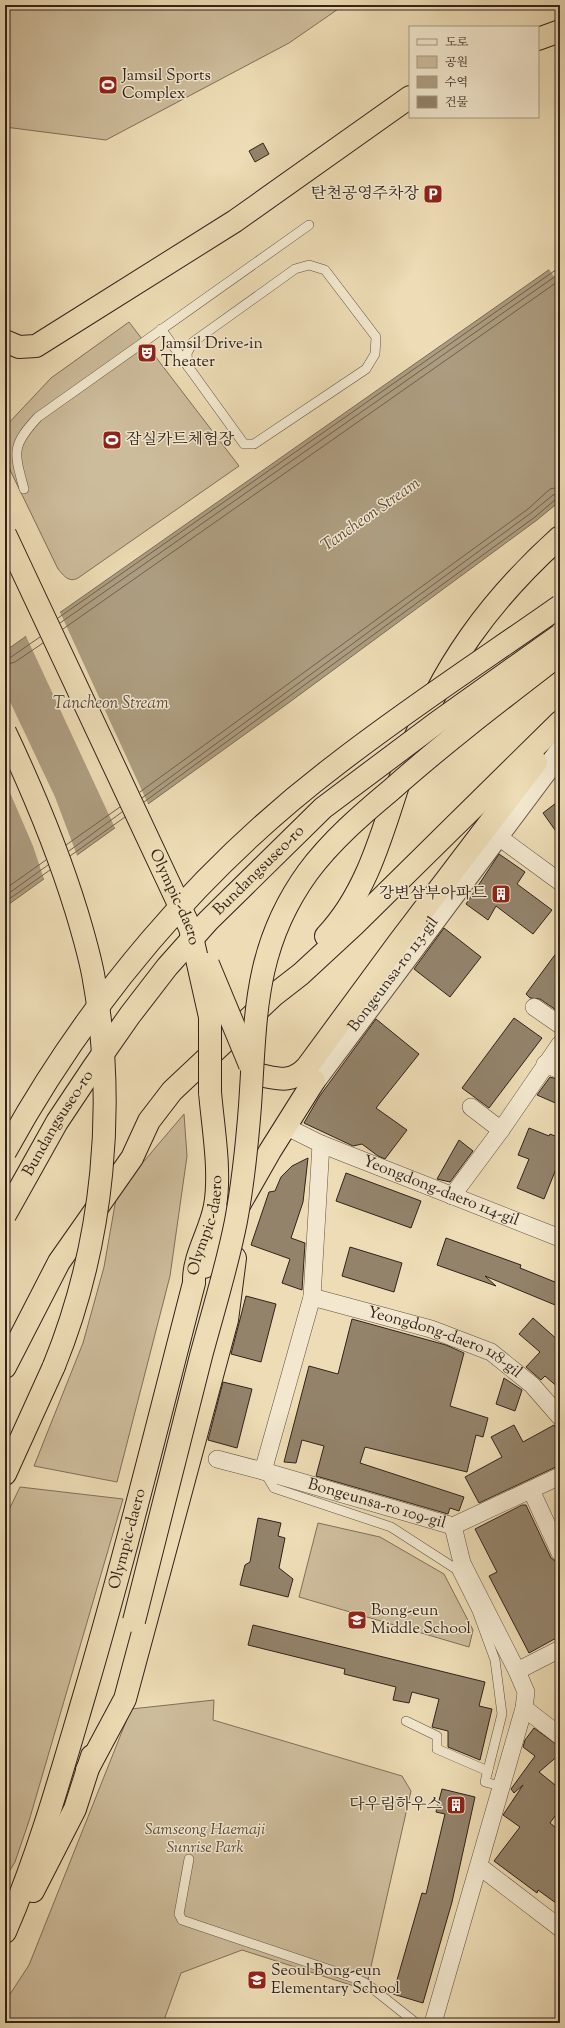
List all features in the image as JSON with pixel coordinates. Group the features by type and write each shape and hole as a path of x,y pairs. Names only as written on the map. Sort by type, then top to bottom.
{"highway":[{"path":"539,39 560,31"},
{"path":"5,341 20,346 36,346 235,221 409,98"},
{"name":"Olympic-daero","path":"5,534 190,928 210,1017 210,1092 217,1165 215,1206 194,1269 194,1283 95,1661 56,1790 20,1899 5,1932"},
{"path":"274,995 294,966 334,927 345,913 368,868 383,831 409,754 426,712 470,635 493,605 516,579 560,537"},
{"name":"Bundangsuseo-ro","path":"5,1152 48,1080 97,1006 145,946 221,865 337,764 560,606"},
{"name":"Bundangsuseo-ro","path":"5,1215 57,1122 93,1068 130,1015 162,973 208,920 323,808 435,724 560,635"},
{"path":"5,1938 44,1871 76,1809 134,1621 210,1324 228,1262 242,1191 255,1012 266,958 276,931 291,900 308,873 331,845 348,828 426,759 560,654"},
{"path":"5,1367 59,1262 132,1158 149,1121 172,1091 274,995 301,974 354,925 560,722"},
{"path":"5,732 46,824 65,875 93,973 103,1061 105,1114 102,1172 83,1281 67,1333 54,1366 5,1474"},
{"path":"190,928 212,971 253,1074 285,1080 294,1078 307,1067 544,752 560,736"},
{"path":"194,1283 242,1203 285,1126 314,1081"},
{"path":"87,1770 125,1699 228,1320 242,1203"}],"street":[{"name":"Bongeunsa-ro 113-gil","path":"314,1081 496,835 560,752"},
{"path":"496,835 560,882"},
{"path":"534,1007 560,1025"},
{"path":"452,1196 501,1130 552,1067 560,1044"},
{"path":"471,1107 501,1130"},
{"name":"Yeongdong-daero 114-gil","path":"285,1126 321,1144 560,1238"},
{"path":"263,1470 312,1297 321,1144"},
{"name":"Yeongdong-daero 118-gil","path":"312,1297 431,1329 491,1352 532,1385 560,1417"},
{"name":"Bongeunsa-ro 109-gil","path":"217,1459 263,1470 453,1526 560,1476"},
{"path":"531,1490 560,1553"},
{"path":"433,2023 500,1786 524,1708 526,1692 517,1670 462,1563 453,1526"},
{"path":"517,1670 560,1649"},
{"path":"524,1708 560,1736"},
{"path":"478,1866 560,1928"}],"lane":[{"path":"24,489 15,456 22,434 38,417 309,225"},
{"path":"161,329 188,367 244,444 254,444 366,369 375,354 376,337 325,270 309,265 295,269 193,342 187,353 188,367"},
{"path":"263,1470 274,1488 391,1527 456,1569 477,1612 495,1660 502,1714 485,1782 500,1786"},
{"path":"406,1721 437,1736 437,1749 488,1770"},
{"path":"189,1859 179,1914 182,1920 357,1979 367,1984 416,2023"}],"green space":[{"name":"Jamsil Sports Complex","path":"5,5 344,5 289,43 106,140 5,127"},
{"name":"잠실카트체험장","path":"129,322 239,466 78,578 72,580 58,569 11,472 5,455 5,427 51,378"},
{"path":"184,1114 187,1156 170,1276 117,1482 34,1466 83,1343 104,1267 117,1193"},
{"path":"20,1487 123,1499 29,1821 15,1862 5,1878 5,1518"},
{"path":"318,1523 380,1537 444,1574 473,1630 469,1647 299,1597"},
{"name":"Samseong Haemaji Sunrise Park","path":"214,1700 213,1720 402,1776 411,1791 367,1984 363,1992 357,1987 242,1950 181,1973 163,2023 5,2023 5,2002 29,1965 131,1709"}],"water":[{"name":"Tancheon Stream","path":"560,262 560,501 537,520 287,704 5,907 5,651"}],"pier":[{"path":"560,260 560,285 548,268"},
{"path":"59,610 149,806 116,830 25,634"},
{"path":"5,691 55,797 78,858 45,882 33,846 5,781"}],"building":[{"path":"263,143 269,154 255,162 249,151"},
{"path":"560,800 560,837 543,813"},
{"name":"강변삼부아파트","path":"499,854 525,872 517,884 552,910 533,934 496,906 488,920 466,904"},
{"path":"444,928 481,957 450,997 414,969"},
{"path":"560,948 560,1005 556,1010 540,999 530,998 526,994"},
{"path":"514,1018 542,1038 489,1108 462,1088"},
{"path":"376,1019 419,1054 376,1108 407,1130 385,1159 378,1156 362,1144 353,1146 304,1123 319,1097"},
{"path":"550,1077 560,1080 560,1105 537,1095"},
{"path":"529,1128 549,1136 550,1134 560,1138 560,1170 556,1169 544,1199 517,1188 529,1159 518,1155"},
{"path":"459,1140 473,1151 450,1182 437,1179"},
{"path":"308,1158 303,1202 291,1238 305,1243 302,1290 282,1283 290,1259 251,1245 269,1192 275,1191 281,1177 292,1166"},
{"path":"346,1173 421,1201 411,1228 336,1201"},
{"path":"446,1238 521,1265 520,1268 560,1284 560,1307 485,1276 496,1286 437,1265"},
{"path":"350,1247 402,1263 394,1292 342,1276"},
{"path":"246,1296 276,1304 261,1362 231,1354"},
{"path":"533,1318 560,1342 560,1389 545,1376 541,1380 526,1367 540,1352 519,1334"},
{"path":"352,1319 446,1345 464,1353 450,1406 488,1418 483,1437 476,1435 467,1472 365,1447 360,1463 464,1497 459,1511 450,1508 448,1514 316,1476 324,1446 302,1440 296,1463 284,1462 309,1366 338,1374"},
{"path":"504,1378 522,1390 515,1411 496,1404"},
{"path":"223,1382 252,1389 237,1448 208,1440"},
{"path":"514,1425 523,1442 554,1425 560,1436 560,1465 479,1503 465,1477 502,1457 491,1437"},
{"path":"522,1505 526,1505 551,1558 560,1563 560,1636 529,1653 489,1576 497,1572 475,1529"},
{"path":"258,1518 281,1523 278,1536 285,1538 279,1568 293,1579 288,1597 240,1585 245,1565 250,1562"},
{"path":"253,1625 485,1682 479,1706 492,1709 480,1760 448,1747 448,1731 432,1727 439,1699 412,1692 409,1703 393,1700 396,1687 344,1674 345,1669 248,1645"},
{"path":"534,1728 560,1747 560,1754 539,1772 560,1789 560,1809 550,1823 560,1831 560,1906 538,1890 537,1893 494,1861 520,1827 503,1815 523,1785 514,1793 511,1789 535,1756 523,1747 525,1740"},
{"path":"442,1789 475,1797 452,1902 423,2003 393,1994 422,1893 426,1894 445,1814 436,1812"}],"place":[{"name":"Jamsil Sports Complex","path":"108,85"},
{"name":"탄천공영주차장","path":"433,194"},
{"name":"Jamsil Drive-in Theater","path":"147,353"},
{"name":"잠실카트체험장","path":"112,440"},
{"name":"강변삼부아파트","path":"501,894"},
{"name":"Bong-eun Middle School","path":"357,1620"},
{"name":"다우림하우스","path":"456,1805"},
{"name":"Seoul Bong-eun Elementary School","path":"257,1980"}]}
